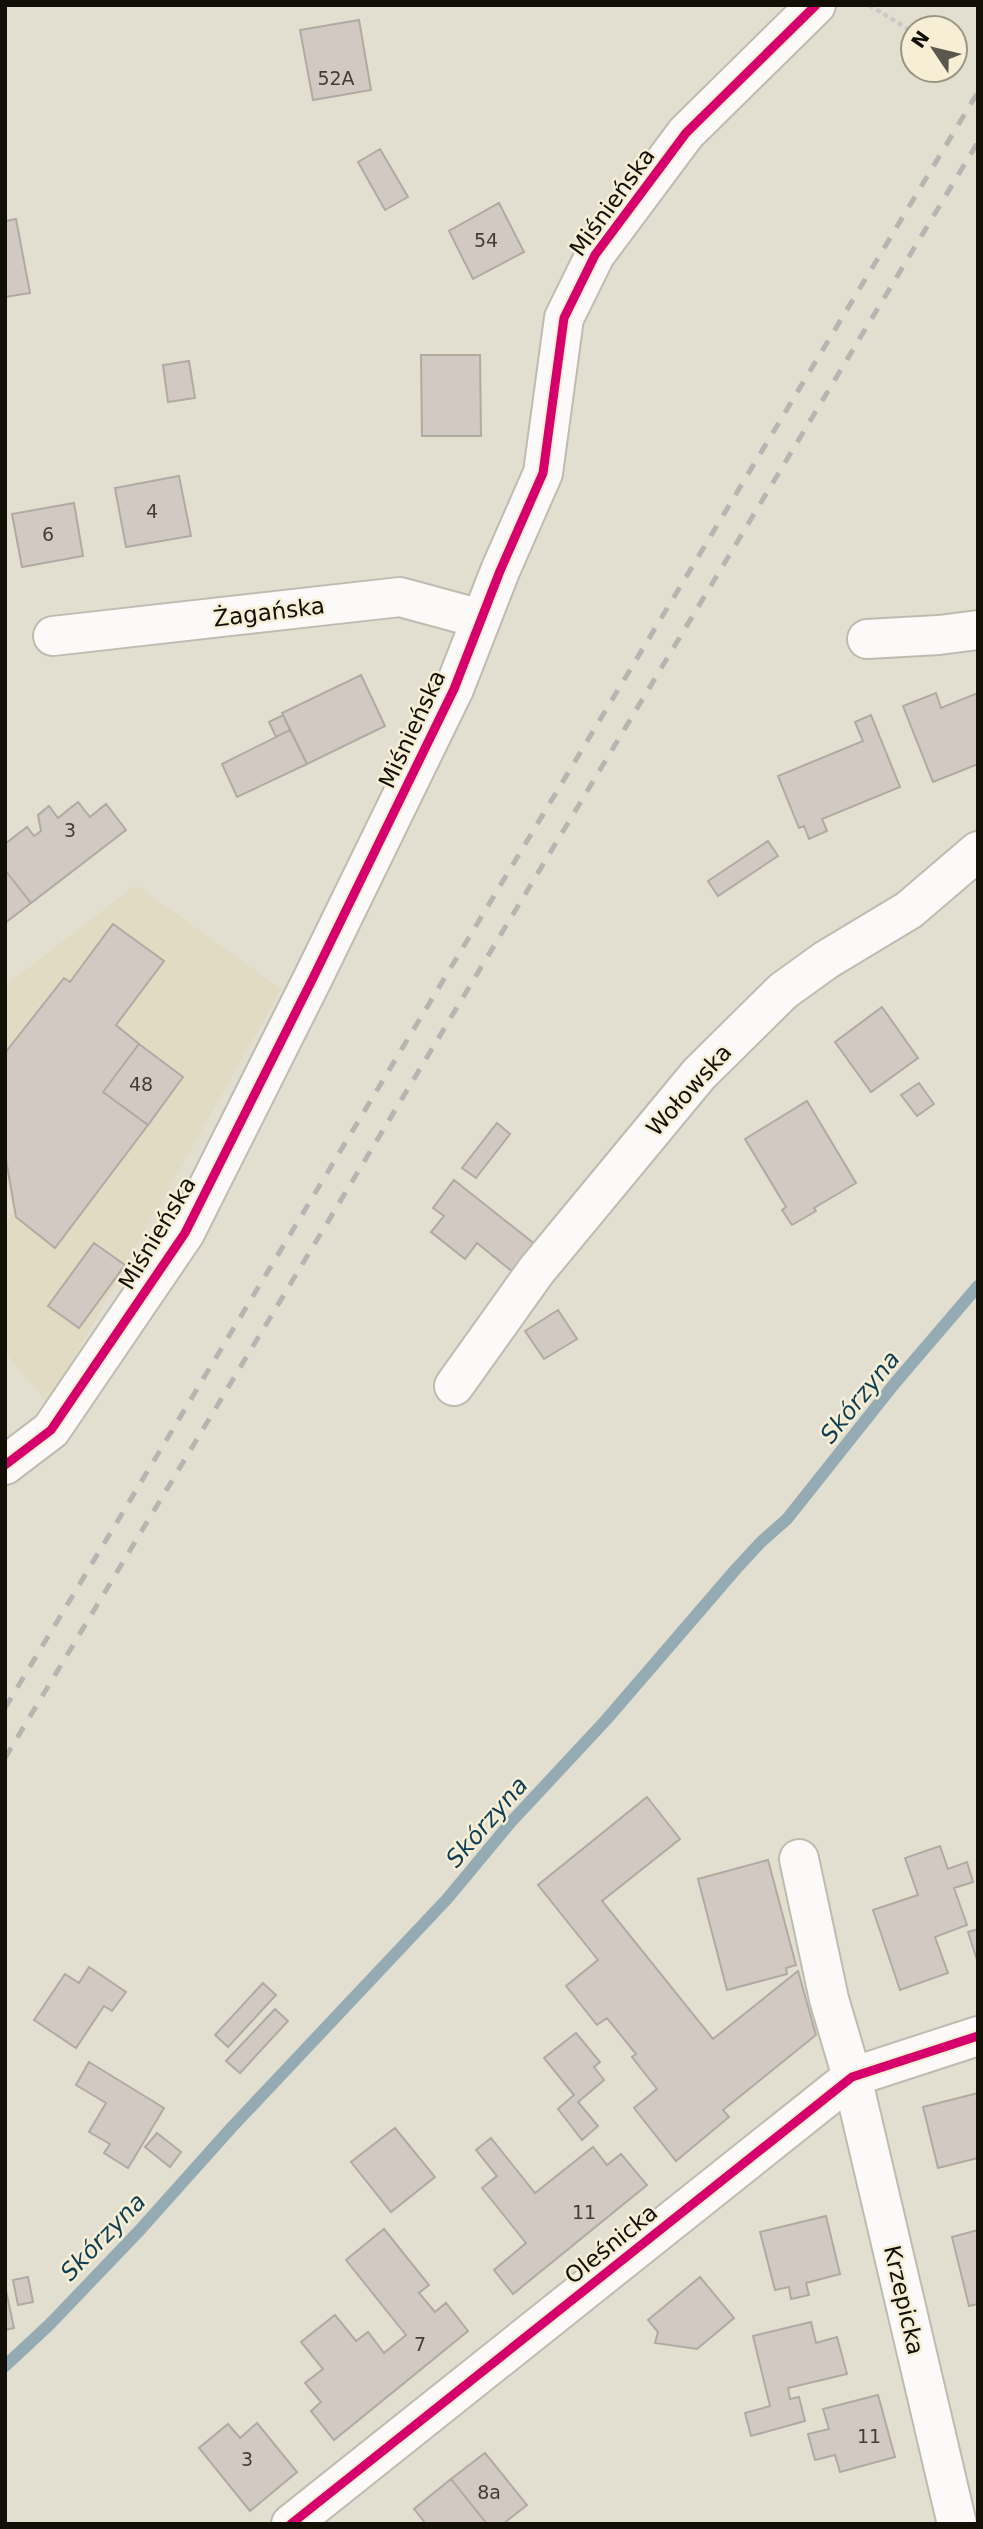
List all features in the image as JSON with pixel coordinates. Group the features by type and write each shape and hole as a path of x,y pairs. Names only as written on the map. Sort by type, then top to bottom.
{"street":[{"name":"Miśnieńska","path":"5,1465 51,1430 185,1233 454,689 481,618 544,473 564,318 595,255 686,134 816,5"},
{"name":"Żagańska","path":"53,636 400,597 481,618"},
{"path":"867,639 978,630"},
{"name":"Wołowska","path":"454,1385 536,1271 699,1074 783,991 827,960 909,911 978,851"},
{"name":"Krzepicka","path":"799,1859 830,1999 852,2077 957,2524"},
{"name":"Oleśnicka","path":"291,2524 852,2077 978,2036"}],"path":[{"path":"869,5 899,23"}],"shaded area":[{"path":"136,885 281,989 48,1404 5,1352 5,1224 13,1213 5,1167 5,986"}],"building":[{"path":"359,20 371,90 313,100 300,30"},
{"path":"380,149 408,197 385,210 358,162"},
{"path":"499,203 524,252 473,279 449,231"},
{"path":"16,219 30,293 5,297 5,221"},
{"path":"421,355 480,355 481,436 422,436"},
{"path":"189,361 195,398 168,402 163,365"},
{"path":"179,476 191,536 126,547 115,488"},
{"path":"74,503 83,556 22,567 12,514"},
{"path":"361,675 385,726 307,764 282,713"},
{"path":"936,693 941,708 978,693 978,764 933,782 903,706"},
{"path":"283,715 290,730 276,737 269,722"},
{"path":"871,715 900,787 822,819 827,831 809,839 804,826 799,828 778,776 863,741 855,722"},
{"path":"290,730 307,764 237,797 222,764"},
{"path":"78,802 90,817 106,804 126,830 31,903 5,870 5,844 27,827 34,836 41,831 38,815 49,806 58,818"},
{"path":"768,841 778,856 718,896 708,881"},
{"path":"5,870 31,903 5,923"},
{"path":"113,924 164,961 116,1025 139,1044 103,1092 148,1125 55,1248 16,1217 5,1154 5,1053 64,978 70,982"},
{"path":"882,1007 918,1058 871,1092 835,1042"},
{"path":"139,1044 183,1077 148,1125 103,1092"},
{"path":"919,1083 934,1104 917,1116 901,1095"},
{"path":"807,1101 856,1183 814,1208 816,1211 792,1225 782,1210 786,1207 745,1139"},
{"path":"497,1123 510,1134 476,1178 462,1168"},
{"path":"454,1180 541,1249 519,1277 477,1243 465,1259 431,1232 444,1216 433,1208"},
{"path":"94,1243 125,1265 79,1328 48,1306"},
{"path":"558,1310 577,1339 544,1359 525,1331"},
{"path":"647,1797 680,1839 602,1901 713,2039 798,1971 816,2035 723,2110 729,2117 676,2161 634,2108 657,2089 632,2057 636,2054 607,2018 597,2025 566,1986 598,1960 538,1885"},
{"path":"940,1846 948,1869 967,1862 973,1882 954,1888 967,1925 935,1937 948,1973 900,1990 873,1910 918,1895 905,1858"},
{"path":"768,1860 796,1965 786,1968 787,1974 727,1990 698,1879"},
{"path":"978,1929 978,1963 968,1932"},
{"path":"89,1967 126,1992 112,2011 104,2006 76,2048 34,2020 65,1974 79,1983"},
{"path":"263,1983 276,1995 228,2047 215,2035"},
{"path":"275,2009 288,2021 240,2073 226,2061"},
{"path":"576,2033 600,2062 594,2067 604,2080 578,2102 598,2126 582,2140 558,2109 574,2095 544,2058"},
{"path":"89,2062 164,2108 128,2168 104,2153 110,2144 89,2132 106,2103 76,2085"},
{"path":"978,2093 978,2158 938,2168 923,2107"},
{"path":"395,2128 435,2177 391,2212 351,2162"},
{"path":"157,2133 181,2152 170,2167 145,2147"},
{"path":"491,2138 535,2193 593,2147 607,2165 621,2154 647,2185 513,2294 494,2270 526,2243 482,2188 497,2176 476,2150"},
{"path":"826,2216 840,2274 806,2283 809,2295 791,2299 789,2287 775,2290 760,2232"},
{"path":"384,2229 429,2285 419,2293 435,2312 446,2303 468,2331 334,2440 311,2411 321,2402 305,2383 323,2369 301,2342 335,2315 356,2341 368,2332 384,2353 406,2335 346,2260"},
{"path":"978,2230 978,2304 969,2306 952,2237"},
{"path":"28,2277 33,2302 18,2305 13,2280"},
{"path":"700,2277 734,2318 697,2349 655,2343 658,2332 648,2320"},
{"path":"5,2286 14,2328 5,2330"},
{"path":"811,2322 816,2343 837,2337 847,2374 788,2388 790,2399 799,2397 805,2421 751,2436 745,2413 770,2406 753,2336"},
{"path":"878,2395 895,2457 840,2472 835,2455 815,2460 808,2434 829,2429 823,2409"},
{"path":"257,2423 297,2472 250,2511 199,2448 228,2424 240,2438"},
{"path":"485,2453 527,2505 503,2524 487,2524 451,2479"},
{"path":"451,2479 487,2524 426,2524 414,2509"}],"waterway":[{"name":"Skórzyna","path":"5,2366 50,2324 139,2231 232,2127 447,1899 511,1822 606,1720 736,1569 787,1519 895,1383 978,1286"}],"railway":[{"path":"5,1708 978,92"},
{"path":"5,1758 978,142"}],"cycle path":[{"path":"5,1465 51,1430 185,1233 454,689 500,571 543,473 564,318 595,255 686,133 816,5"},
{"path":"291,2524 852,2077 978,2036"}]}
